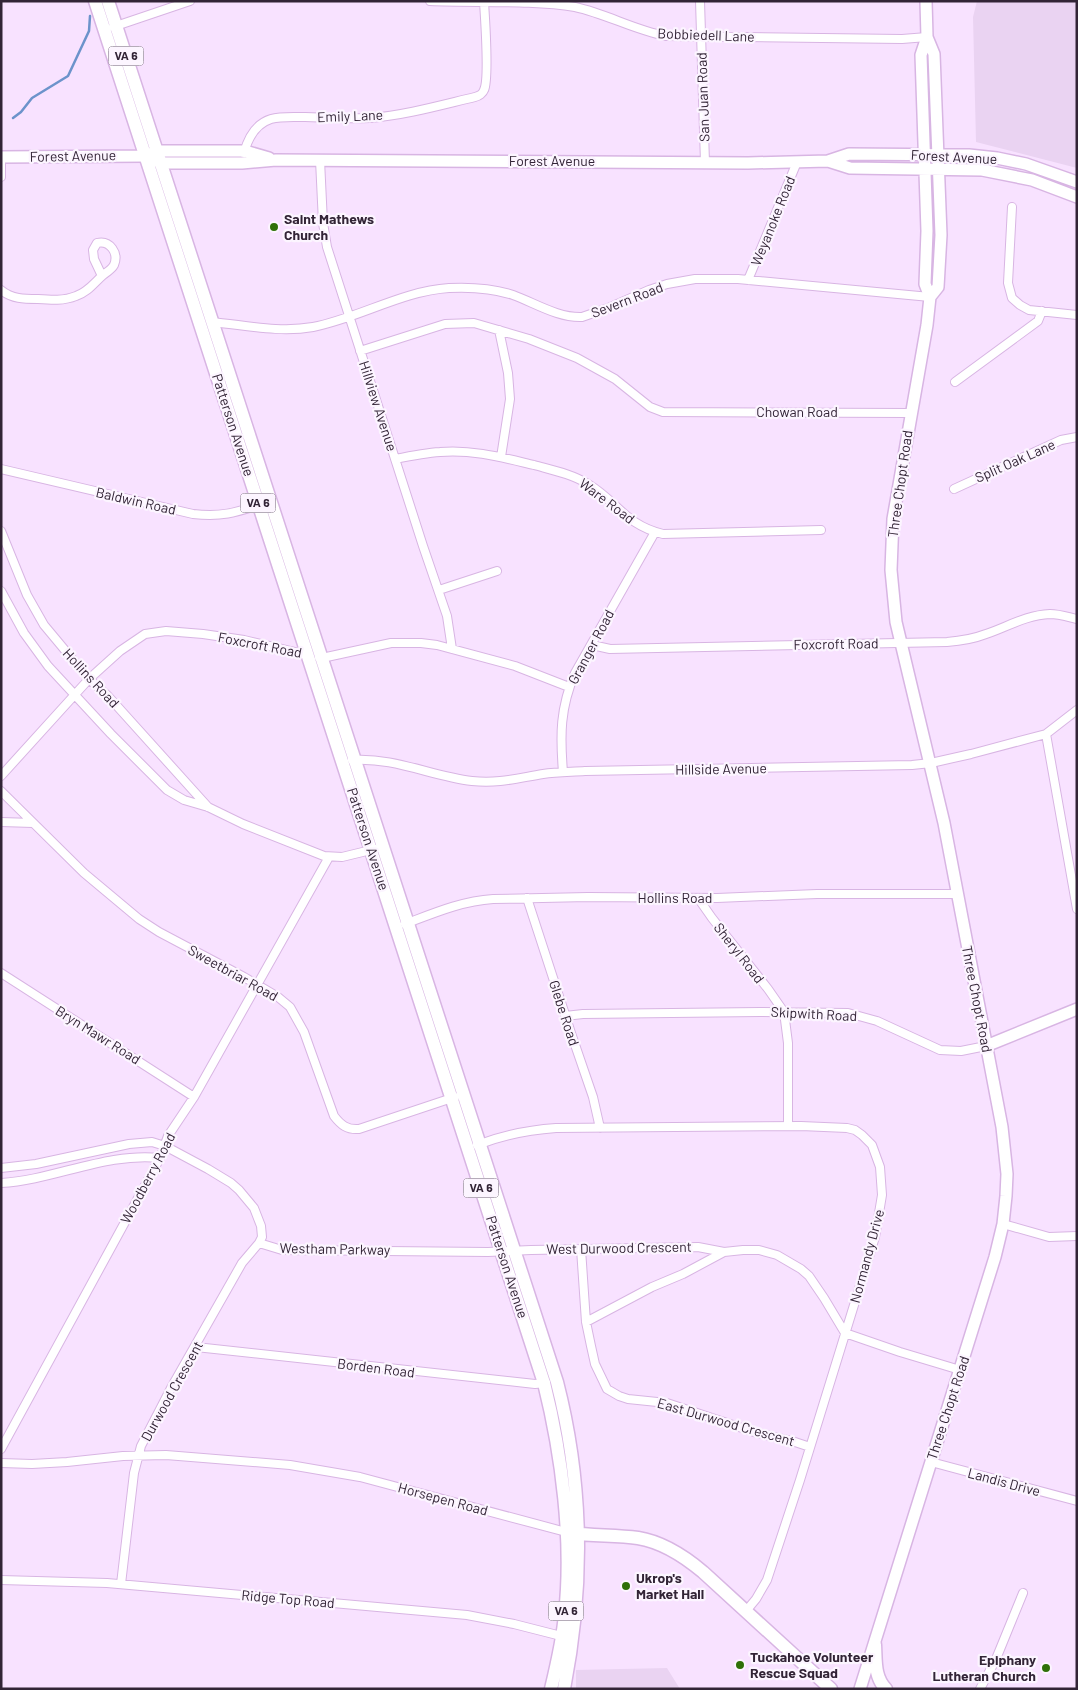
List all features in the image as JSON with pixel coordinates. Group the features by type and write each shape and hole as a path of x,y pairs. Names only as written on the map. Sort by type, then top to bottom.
{"main road":[{"name":"Patterson Avenue","path":"95,1 110,28 213,322 308,654 342,761 377,848 403,925 551,1383 572,1458 572,1533 578,1573 568,1637 564,1689"},
{"name":"Patterson Avenue","path":"108,1 110,28"},
{"name":"Three Chopt Road","path":"860,1689 995,1257 1003,1224 1006,1196 1002,1127 958,894 931,763 896,622 893,596 892,544 897,493 927,325 930,298 925,284 927,231 921,56 927,37 926,1"},
{"name":"Three Chopt Road","path":"927,37 934,54 939,155 941,260 938,287 930,298"},
{"name":"Forest Avenue","path":"154,157 245,150 276,160"},
{"name":"Forest Avenue","path":"1,157 154,157 242,163 276,160 320,160 748,164 828,161 848,154 969,154 1011,160 1077,182"},
{"name":"Patterson Avenue","path":"154,157 199,321 322,658 356,760 377,848"},
{"name":"Forest Avenue","path":"828,161 850,168 982,170 1032,180 1077,197"},
{"name":"Skipwith Road","path":"986,1046 1077,1009"},
{"name":"Horsepen Road","path":"572,1533 638,1538 663,1546 694,1565 831,1689"},
{"name":"Patterson Avenue","path":"551,1689 568,1637"},
{"path":"875,1644 878,1676 886,1689"}],"street":[{"path":"110,28 190,1"},
{"name":"Bobbiedell Lane","path":"430,1 543,3 574,7 608,17 646,32 666,36 902,39 927,37"},
{"name":"San Juan Road","path":"700,1 705,163"},
{"name":"Emily Lane","path":"242,163 247,140 262,124 272,119 389,116 475,97 482,93 485,89 486,74 484,2"},
{"path":"1,157 1,177"},
{"name":"Hillview Avenue","path":"320,160 323,223 333,269 422,546 439,590 447,616 452,649"},
{"name":"Weyanoke Road","path":"748,280 797,162"},
{"path":"1012,207 1009,288 1012,298 1020,306 1029,310 1077,315"},
{"path":"1,290 18,298 58,300 85,292 102,276"},
{"name":"Severn Road","path":"199,321 276,330 314,326 430,291 449,288 471,288 499,292 567,316 582,317 667,284 695,279 748,280 930,298"},
{"path":"955,382 1038,321 1042,311"},
{"name":"Chowan Road","path":"360,351 424,329 445,324 474,323 545,344 578,358 615,379 657,410 672,413 911,413"},
{"path":"499,330 508,373 510,399 501,457"},
{"name":"Split Oak Lane","path":"954,489 1061,440 1077,437"},
{"name":"Ware Road","path":"395,459 441,452 458,452 501,457 574,477 596,490 635,523 656,532 673,534 821,530"},
{"name":"Baldwin Road","path":"1,469 193,514 226,515 265,502"},
{"name":"Hollins Road","path":"1,530 36,613 90,679 115,703 208,807"},
{"name":"Granger Road","path":"563,772 560,727 569,687 656,532"},
{"path":"439,590 497,571"},
{"name":"Hollins Road","path":"1,591 24,633 48,666 111,734 167,790 184,800 208,807 243,824 329,857 342,857 377,848"},
{"name":"Foxcroft Road","path":"592,645 610,649 947,642 967,640 1026,618 1057,614 1077,618"},
{"name":"Foxcroft Road","path":"1,776 90,679 134,640 151,633 177,632 236,639 322,658 391,643 421,643 452,649 515,666 569,687"},
{"name":"Hillside Avenue","path":"342,761 381,761 471,781 506,781 542,774 585,770 912,765 931,763 979,752 1046,734 1077,710"},
{"path":"1046,734 1077,909"},
{"name":"Sweetbriar Road","path":"1,791 84,873 140,919 159,932 278,996 290,1007 297,1018 334,1116 345,1128 359,1129 458,1096"},
{"path":"1,822 33,824"},
{"name":"Woodberry Road","path":"1,1449 160,1158 168,1136 194,1097 329,857"},
{"name":"Hollins Road","path":"403,925 471,901 492,899 588,897 698,898 816,894 958,894"},
{"name":"Glebe Road","path":"527,898 593,1098 600,1128"},
{"name":"Sheryl Road","path":"698,898 784,1012 788,1043 788,1126"},
{"name":"Bryn Mawr Road","path":"1,973 194,1097"},
{"name":"Skipwith Road","path":"565,1016 583,1014 848,1013 863,1016 892,1027 940,1050 961,1051 986,1046"},
{"name":"Normandy Drive","path":"474,1146 529,1130 788,1126 847,1128 862,1134 872,1145 880,1167 882,1195 875,1237 768,1580 746,1611"},
{"name":"Westham Parkway","path":"1,1168 36,1164 129,1144 152,1142 164,1146 208,1169 239,1190 254,1208 259,1218 262,1237 259,1243 282,1250 508,1250"},
{"path":"1,1182 47,1176 139,1156 160,1158"},
{"path":"1003,1224 1049,1237 1077,1236"},
{"name":"Durwood Crescent","path":"120,1584 134,1473 138,1456 151,1425 242,1263 259,1243"},
{"name":"West Durwood Crescent","path":"508,1250 698,1247 724,1252 759,1250 777,1255 796,1265 809,1276 845,1333"},
{"name":"East Durwood Crescent","path":"581,1250 586,1322 595,1364 604,1384 612,1393 628,1399 668,1403 758,1433 810,1447"},
{"name":"West Durwood Crescent","path":"586,1322 724,1252"},
{"path":"845,1333 960,1370"},
{"name":"Borden Road","path":"196,1347 482,1380 535,1384 551,1383"},
{"name":"Horsepen Road","path":"1,1463 32,1464 138,1456 185,1456 290,1465 325,1470 394,1485 572,1533"},
{"name":"Landis Drive","path":"931,1462 1077,1501"},
{"name":"Ridge Top Road","path":"1,1580 76,1581 120,1584 467,1615 568,1637"},
{"path":"980,1689 996,1659 1023,1593"}],"shaded area":[{"path":"977,1 1077,1 1077,168 976,142 973,17"},
{"path":"667,1668 680,1689 576,1689 576,1670"}],"waterway":[{"path":"13,118 21,112 32,98 68,76 89,31 90,16"}],"place":[{"name":"Saint Mathews Church","path":"274,227"},
{"name":"Ukrop's Market Hall","path":"626,1586"},
{"name":"Tuckahoe Volunteer Rescue Squad","path":"740,1665"},
{"name":"Epiphany Lutheran Church","path":"1046,1668"}]}
